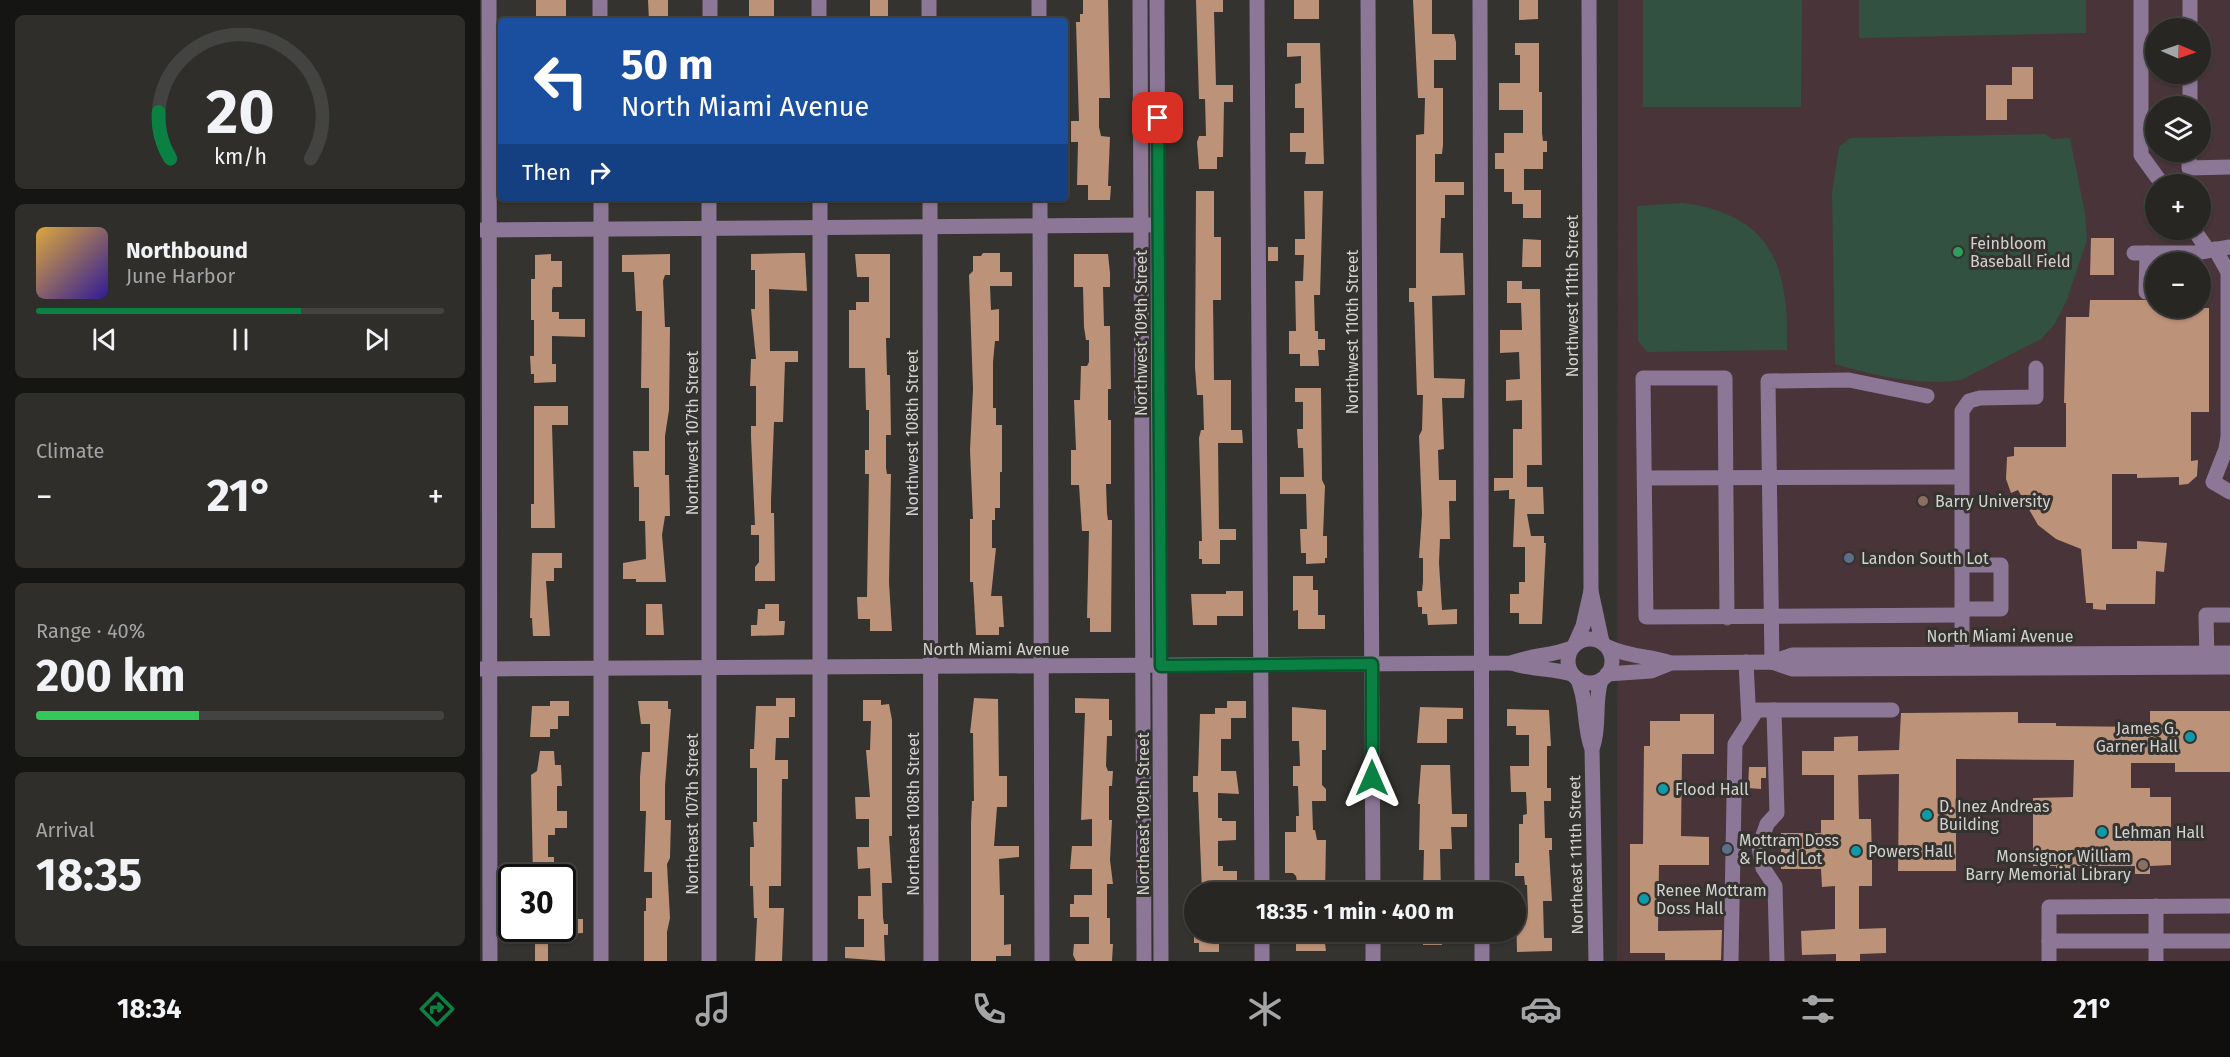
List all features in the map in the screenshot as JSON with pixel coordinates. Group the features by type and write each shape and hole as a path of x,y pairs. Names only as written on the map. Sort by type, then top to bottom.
{"street":[{"path":"489,0 484,230 485,669 490,961"},
{"path":"600,0 600,18"},
{"path":"710,0 710,18"},
{"path":"819,0 819,18"},
{"path":"929,0 929,18"},
{"path":"1039,0 1039,18"},
{"name":"Northwest 109th Street","path":"1140,0 1142,666"},
{"name":"Northwest 109th Street","path":"1157,0 1161,666"},
{"path":"1257,0 1262,882"},
{"name":"Northwest 110th Street","path":"1368,0 1373,882"},
{"path":"1480,0 1482,882"},
{"name":"Northwest 111th Street","path":"1588,0 1591,591 1605,645"},
{"path":"2141,0 2141,155 2155,174"},
{"path":"2190,0 2190,18"},
{"path":"1141,76 1158,75"},
{"path":"2189,162 2189,168 2230,167"},
{"path":"601,201 601,961"},
{"name":"Northwest 107th Street","path":"709,201 711,668"},
{"path":"820,201 820,961"},
{"name":"Northwest 108th Street","path":"930,201 931,667"},
{"path":"1040,201 1042,961"},
{"path":"484,230 1159,225"},
{"path":"2160,252 2218,249 2228,272 2228,437 2226,449 2213,482 2230,492"},
{"path":"2145,253 2140,253 2145,286"},
{"path":"1962,661 1960,426 1962,411 1969,401 1980,398 2036,397 2036,368"},
{"path":"1142,376 1159,376"},
{"path":"1727,618 1725,378 1643,378 1646,617 1727,618 1772,618 2001,609 2001,565 1961,565"},
{"path":"1772,662 1768,381 1849,380 1926,396"},
{"path":"1645,478 1961,477"},
{"path":"1142,520 1160,520"},
{"name":"Northwest 111th Street","path":"1574,646 1591,591"},
{"path":"2207,660 2206,615 2230,615"},
{"path":"1586,639 1605,645 1612,658 1604,677 1589,683 1575,677 1568,661 1574,646 1586,639"},
{"name":"North Miami Avenue","path":"1605,645 1630,656 1652,656 1671,663"},
{"name":"North Miami Avenue","path":"1511,663 1530,656 1553,655 1574,646"},
{"name":"North Miami Avenue","path":"1604,677 1651,670 1671,663 1772,662 1792,669 1962,661 2207,660 2230,653"},
{"name":"North Miami Avenue","path":"2207,660 2230,667"},
{"path":"1746,662 1749,722"},
{"name":"North Miami Avenue","path":"485,669 1511,663 1529,669 1557,670 1575,677"},
{"name":"Northeast 109th Street","path":"1142,666 1144,958"},
{"name":"Northeast 109th Street","path":"1161,666 1161,958"},
{"name":"Northeast 108th Street","path":"931,667 931,961"},
{"name":"Northeast 107th Street","path":"709,961 711,668"},
{"name":"Northeast 111th Street","path":"1575,677 1585,697 1586,734 1592,749"},
{"name":"Northeast 111th Street","path":"1596,961 1592,749 1596,734 1597,696 1604,677"},
{"path":"1731,961 1735,744 1749,722 1757,710 1892,710"},
{"path":"1774,710 1777,813 1767,825 1759,847 1763,868 1776,886 1777,961"},
{"path":"1143,843 1161,843"},
{"path":"2156,906 2156,961"},
{"path":"2049,961 2049,907 2230,906"},
{"path":"2049,941 2230,941"},
{"path":"1262,942 1262,961"},
{"path":"1373,942 1373,961"},
{"path":"1482,942 1482,961"},
{"path":"1144,958 1161,958"}],"shaded area":[{"name":"Barry University","path":"1618,0 2230,0 2230,961 1617,961"}],"green space":[{"path":"1643,0 1802,0 1801,107 1643,107"},
{"path":"1859,0 2086,0 2086,33 1859,38"},
{"name":"Feinbloom Baseball Field","path":"2045,134 2052,139 2070,138 2085,213 2087,240 2066,302 2054,325 2041,339 1961,380 1930,382 1898,379 1835,364 1832,193 1839,147 1850,138"},
{"path":"1683,203 1713,209 1738,219 1756,233 1770,250 1779,270 1784,294 1787,350 1647,352 1638,341 1637,206"}],"building":[{"path":"536,0 566,0 566,18 536,18"},
{"path":"648,0 668,0 668,18 649,18"},
{"path":"749,0 774,0 774,18 749,18"},
{"path":"870,0 888,0 888,18 870,18"},
{"path":"1083,0 1108,0 1110,98 1099,98 1099,127 1101,136 1110,137 1108,186 1111,186 1110,200 1088,200 1088,185 1077,185 1078,142 1071,142 1071,121 1079,121 1076,22 1080,22 1080,14 1083,14"},
{"path":"1196,0 1223,0 1223,12 1214,12 1216,85 1233,85 1233,102 1224,102 1223,157 1217,157 1217,169 1199,169 1197,142 1199,136 1206,136 1205,99 1199,99"},
{"path":"1294,0 1319,0 1319,19 1294,19"},
{"path":"1413,0 1432,0 1432,34 1454,34 1456,42 1456,60 1434,60 1434,88 1443,88 1443,145 1442,154 1435,154 1435,182 1464,182 1464,195 1445,195 1445,218 1441,218 1440,253 1463,253 1465,295 1432,296 1434,378 1465,379 1464,398 1442,398 1444,449 1438,450 1439,480 1456,480 1456,501 1449,501 1450,539 1440,539 1439,563 1442,610 1457,609 1457,624 1428,625 1427,614 1422,614 1422,607 1418,607 1417,591 1422,591 1423,582 1423,558 1419,558 1422,514 1419,436 1422,430 1423,395 1417,395 1414,302 1409,302 1409,288 1416,288 1416,135 1424,134 1425,98 1418,98"},
{"path":"1519,0 1538,0 1538,19 1519,20"},
{"path":"1287,43 1320,43 1324,164 1305,164 1306,152 1290,152 1290,133 1304,133 1304,108 1295,108 1295,84 1301,83 1301,56 1287,57"},
{"path":"1515,43 1539,43 1542,133 1543,141 1547,141 1547,152 1543,152 1543,169 1524,169 1524,190 1541,190 1541,218 1523,218 1523,204 1512,204 1512,192 1504,192 1504,169 1495,169 1495,153 1504,153 1504,133 1523,133 1523,110 1499,110 1499,83 1520,83 1520,55 1515,55"},
{"path":"2012,67 2033,67 2033,99 2007,99 2007,120 1986,120 1986,85 2012,85"},
{"path":"1196,191 1214,191 1214,237 1221,237 1221,300 1213,300 1214,380 1231,380 1231,430 1242,430 1243,443 1218,443 1219,529 1236,529 1236,540 1220,540 1220,564 1202,564 1202,559 1199,559 1199,541 1202,541 1199,438 1201,430 1204,430 1203,395 1197,395 1195,367"},
{"path":"1304,191 1323,191 1320,295 1314,295 1315,331 1318,331 1318,339 1325,339 1325,350 1318,350 1319,366 1300,366 1300,354 1289,354 1289,331 1296,331 1295,281 1303,281 1304,255 1295,255 1295,239 1305,239"},
{"path":"2091,238 2114,238 2114,275 2090,275"},
{"path":"1523,239 1541,240 1541,267 1522,267"},
{"path":"1268,247 1278,247 1278,261 1268,261"},
{"path":"805,253 807,291 769,289 770,351 798,351 798,362 785,362 783,422 774,422 771,513 774,513 775,581 755,581 755,567 759,562 759,535 751,535 751,525 755,525 751,426 756,426 756,386 750,386 751,359 756,359 751,309 755,309 755,270 751,270 751,254"},
{"path":"983,253 1000,253 1000,272 1012,272 1012,286 990,286 991,310 999,309 999,341 995,341 993,362 993,408 996,408 996,425 1002,425 1000,508 995,508 995,520 992,520 992,548 996,548 991,596 1002,596 1004,627 999,627 999,635 976,635 973,582 970,582 970,519 973,519 970,450 973,389 969,275 973,271 973,256 981,256"},
{"path":"551,254 551,261 562,261 562,287 553,287 552,312 559,312 559,319 585,319 585,337 552,336 552,364 556,364 556,382 534,383 530,356 534,356 531,279 535,279 535,255"},
{"path":"670,254 670,275 665,275 663,281 665,327 670,327 669,410 665,436 665,475 669,475 670,516 665,516 662,535 666,582 636,582 636,579 623,579 623,563 646,559 645,521 639,521 639,487 634,487 633,451 649,451 649,388 641,388 642,311 636,311 634,272 622,272 622,255"},
{"path":"855,254 890,254 890,338 886,338 887,375 890,375 891,435 886,435 886,468 887,474 891,474 889,582 892,631 870,631 870,619 858,619 857,597 867,597 869,474 865,474 865,450 869,450 869,410 866,410 865,368 849,368 849,310 856,310 856,302 869,302 869,277 857,277"},
{"path":"1074,254 1108,254 1110,273 1110,287 1103,287 1104,326 1110,326 1111,389 1108,389 1108,420 1111,420 1111,484 1106,484 1108,520 1112,520 1111,632 1090,632 1090,618 1087,618 1089,531 1082,531 1079,485 1071,485 1071,450 1076,450 1074,400 1080,400 1081,366 1087,366 1089,362 1089,340 1086,340 1084,327 1083,287 1074,287"},
{"path":"1507,281 1522,281 1522,289 1540,289 1542,465 1527,465 1527,487 1543,487 1544,514 1527,514 1531,536 1544,536 1544,543 1546,543 1542,624 1519,624 1519,613 1510,613 1510,594 1519,594 1519,582 1525,582 1525,547 1513,547 1515,499 1509,499 1509,490 1494,491 1494,478 1513,478 1513,429 1522,429 1522,400 1506,401 1506,380 1520,379 1519,352 1500,353 1500,330 1522,330 1521,303 1507,303"},
{"path":"2090,300 2145,300 2145,318 2209,318 2209,412 2191,412 2191,461 2198,460 2197,476 2188,484 2179,485 2179,477 2137,478 2137,474 2112,474 2112,549 2137,549 2137,541 2167,543 2164,572 2156,571 2155,604 2106,604 2106,610 2093,609 2093,603 2086,603 2081,549 2056,539 2038,525 2018,490 2011,493 2006,479 2007,457 2014,456 2014,447 2066,447 2066,403 2064,403 2066,317 2089,317"},
{"path":"1295,388 1321,388 1322,480 1325,486 1323,536 1327,536 1325,563 1306,564 1306,553 1301,553 1300,529 1307,529 1306,494 1280,494 1280,477 1304,477 1303,448 1298,448 1297,429 1303,429 1303,402 1295,402"},
{"path":"534,406 568,406 568,425 552,425 555,528 531,528 531,504 534,504"},
{"path":"532,553 562,553 562,568 554,568 554,581 546,581 550,636 533,636 532,618 530,618"},
{"path":"1293,576 1313,576 1313,590 1318,590 1318,615 1325,615 1325,629 1298,629 1298,610 1293,611"},
{"path":"1226,591 1243,591 1243,616 1217,616 1217,625 1193,625 1191,594 1226,594"},
{"path":"646,604 662,604 664,635 646,635"},
{"path":"765,604 779,604 779,621 785,621 784,635 751,636 751,625 757,625 758,609 765,609"},
{"path":"776,698 795,698 795,717 789,717 789,738 776,738 775,760 788,760 788,779 782,779 781,886 769,886 769,908 784,908 782,961 755,961 757,918 754,918 753,886 750,886 750,847 754,847 753,822 757,822 757,768 750,768 750,749 754,749 756,706 776,706"},
{"path":"974,698 998,699 999,776 1007,776 1007,807 997,807 994,846 1019,846 1019,857 999,859 1000,895 1004,895 1004,945 1011,944 1011,956 996,956 996,961 971,961 971,823 972,801 974,801 973,733 970,733"},
{"path":"1075,698 1109,699 1109,720 1112,720 1112,736 1107,736 1106,766 1108,771 1113,771 1112,786 1109,786 1109,820 1112,820 1110,860 1113,884 1107,884 1107,918 1110,918 1112,961 1076,961 1073,955 1074,944 1089,944 1089,917 1070,917 1070,904 1074,904 1074,895 1092,895 1092,869 1070,869 1072,846 1092,846 1092,819 1081,820 1085,713 1075,713"},
{"path":"863,700 881,700 881,705 889,704 892,720 892,836 889,836 892,883 882,883 884,924 888,924 888,935 884,935 885,961 845,958 845,947 864,947 864,919 858,919 858,896 871,896 870,868 858,869 857,847 869,847 869,819 856,819 855,797 870,797 866,750 870,750 871,721 863,721"},
{"path":"550,701 569,701 569,716 558,716 558,729 550,729 550,737 530,737 532,706 550,706"},
{"path":"638,701 668,701 668,709 671,709 665,786 665,820 671,820 670,858 667,864 670,918 667,932 667,961 644,961 644,911 646,911 646,898 652,898 652,872 644,872 646,811 640,811 640,777 642,752 650,752 650,724 641,724"},
{"path":"1227,701 1246,701 1246,718 1231,718 1231,739 1221,739 1221,771 1236,771 1239,794 1218,793 1218,818 1222,818 1222,821 1236,821 1236,840 1218,841 1218,866 1223,866 1223,871 1237,871 1237,882 1202,882 1198,792 1193,792 1193,776 1198,776 1200,714 1215,714 1215,708 1227,708"},
{"path":"1292,707 1326,710 1326,750 1322,750 1322,785 1326,789 1326,801 1312,801 1313,830 1315,830 1317,840 1326,840 1325,882 1297,882 1293,873 1285,873 1285,832 1296,832 1296,816 1299,816 1298,786 1293,786 1293,766 1300,766 1299,741 1292,741"},
{"path":"1420,707 1463,708 1463,719 1447,719 1447,743 1417,743"},
{"path":"1507,709 1549,710 1551,746 1547,746 1547,788 1551,788 1551,801 1544,801 1545,838 1552,838 1552,850 1549,850 1552,901 1543,901 1544,938 1552,938 1552,951 1517,952 1517,942 1526,942 1526,913 1528,913 1527,885 1524,876 1515,876 1515,863 1519,863 1519,824 1523,824 1523,815 1527,814 1526,792 1511,792 1510,766 1529,766 1529,735 1516,735 1516,726 1507,726"},
{"path":"2150,711 2230,711 2230,772 2175,772 2175,763 2131,763 2131,788 2150,788 2150,797 2171,797 2171,865 2150,866 2150,874 2135,874 2135,866 2071,866 2071,874 2056,874 2056,866 2033,866 2033,798 2073,797 2074,760 1956,759 1956,871 1898,871 1899,774 1858,775 1859,819 1871,819 1872,861 1872,886 1859,886 1859,929 1886,928 1886,953 1860,954 1860,961 1836,961 1836,954 1802,955 1801,931 1835,929 1835,886 1822,887 1821,869 1781,869 1781,833 1821,833 1821,820 1834,820 1834,775 1802,775 1802,751 1834,751 1834,737 1858,736 1858,751 1899,750 1901,713 2018,712 2018,723 2056,723 2056,726 2150,727"},
{"path":"1680,714 1714,714 1714,754 1682,754 1681,836 1709,837 1709,865 1659,865 1658,931 1722,930 1721,960 1665,960 1665,953 1630,953 1630,844 1643,844 1644,746 1650,746 1650,721 1680,721"},
{"path":"540,751 554,751 555,765 561,765 562,786 557,786 557,811 567,811 567,828 555,828 555,835 548,835 548,857 554,857 554,864 533,864 531,775 537,771"},
{"path":"1421,765 1450,765 1452,814 1467,814 1467,827 1451,827 1452,849 1440,849 1441,882 1423,882 1424,850 1419,850 1420,804 1418,804"},
{"path":"1749,767 1766,767 1766,778 1761,778 1761,789 1748,788"},
{"path":"576,919 583,919 583,933 576,933"},
{"path":"535,942 548,942 548,961 535,961"},
{"path":"1219,942 1219,952 1199,952 1199,943 1194,943"},
{"path":"1296,942 1325,942 1326,951 1296,951"},
{"path":"1423,942 1442,942 1442,945 1423,945"}],"place":[{"name":"Feinbloom Baseball Field","path":"1958,252"},
{"name":"Barry University","path":"1923,501"},
{"name":"Landon South Lot","path":"1849,558"},
{"name":"James G. Garner Hall","path":"2190,737"},
{"name":"Flood Hall","path":"1663,789"},
{"name":"D. Inez Andreas Building","path":"1927,815"},
{"name":"Lehman Hall","path":"2102,832"},
{"name":"Mottram Doss & Flood Lot","path":"1727,849"},
{"name":"Powers Hall","path":"1856,851"},
{"name":"Monsignor William Barry Memorial Library","path":"2143,865"},
{"name":"Renee Mottram Doss Hall","path":"1644,899"}],"route":[{"path":"1158,118 1161,666 1372,664 1372,778"}]}
